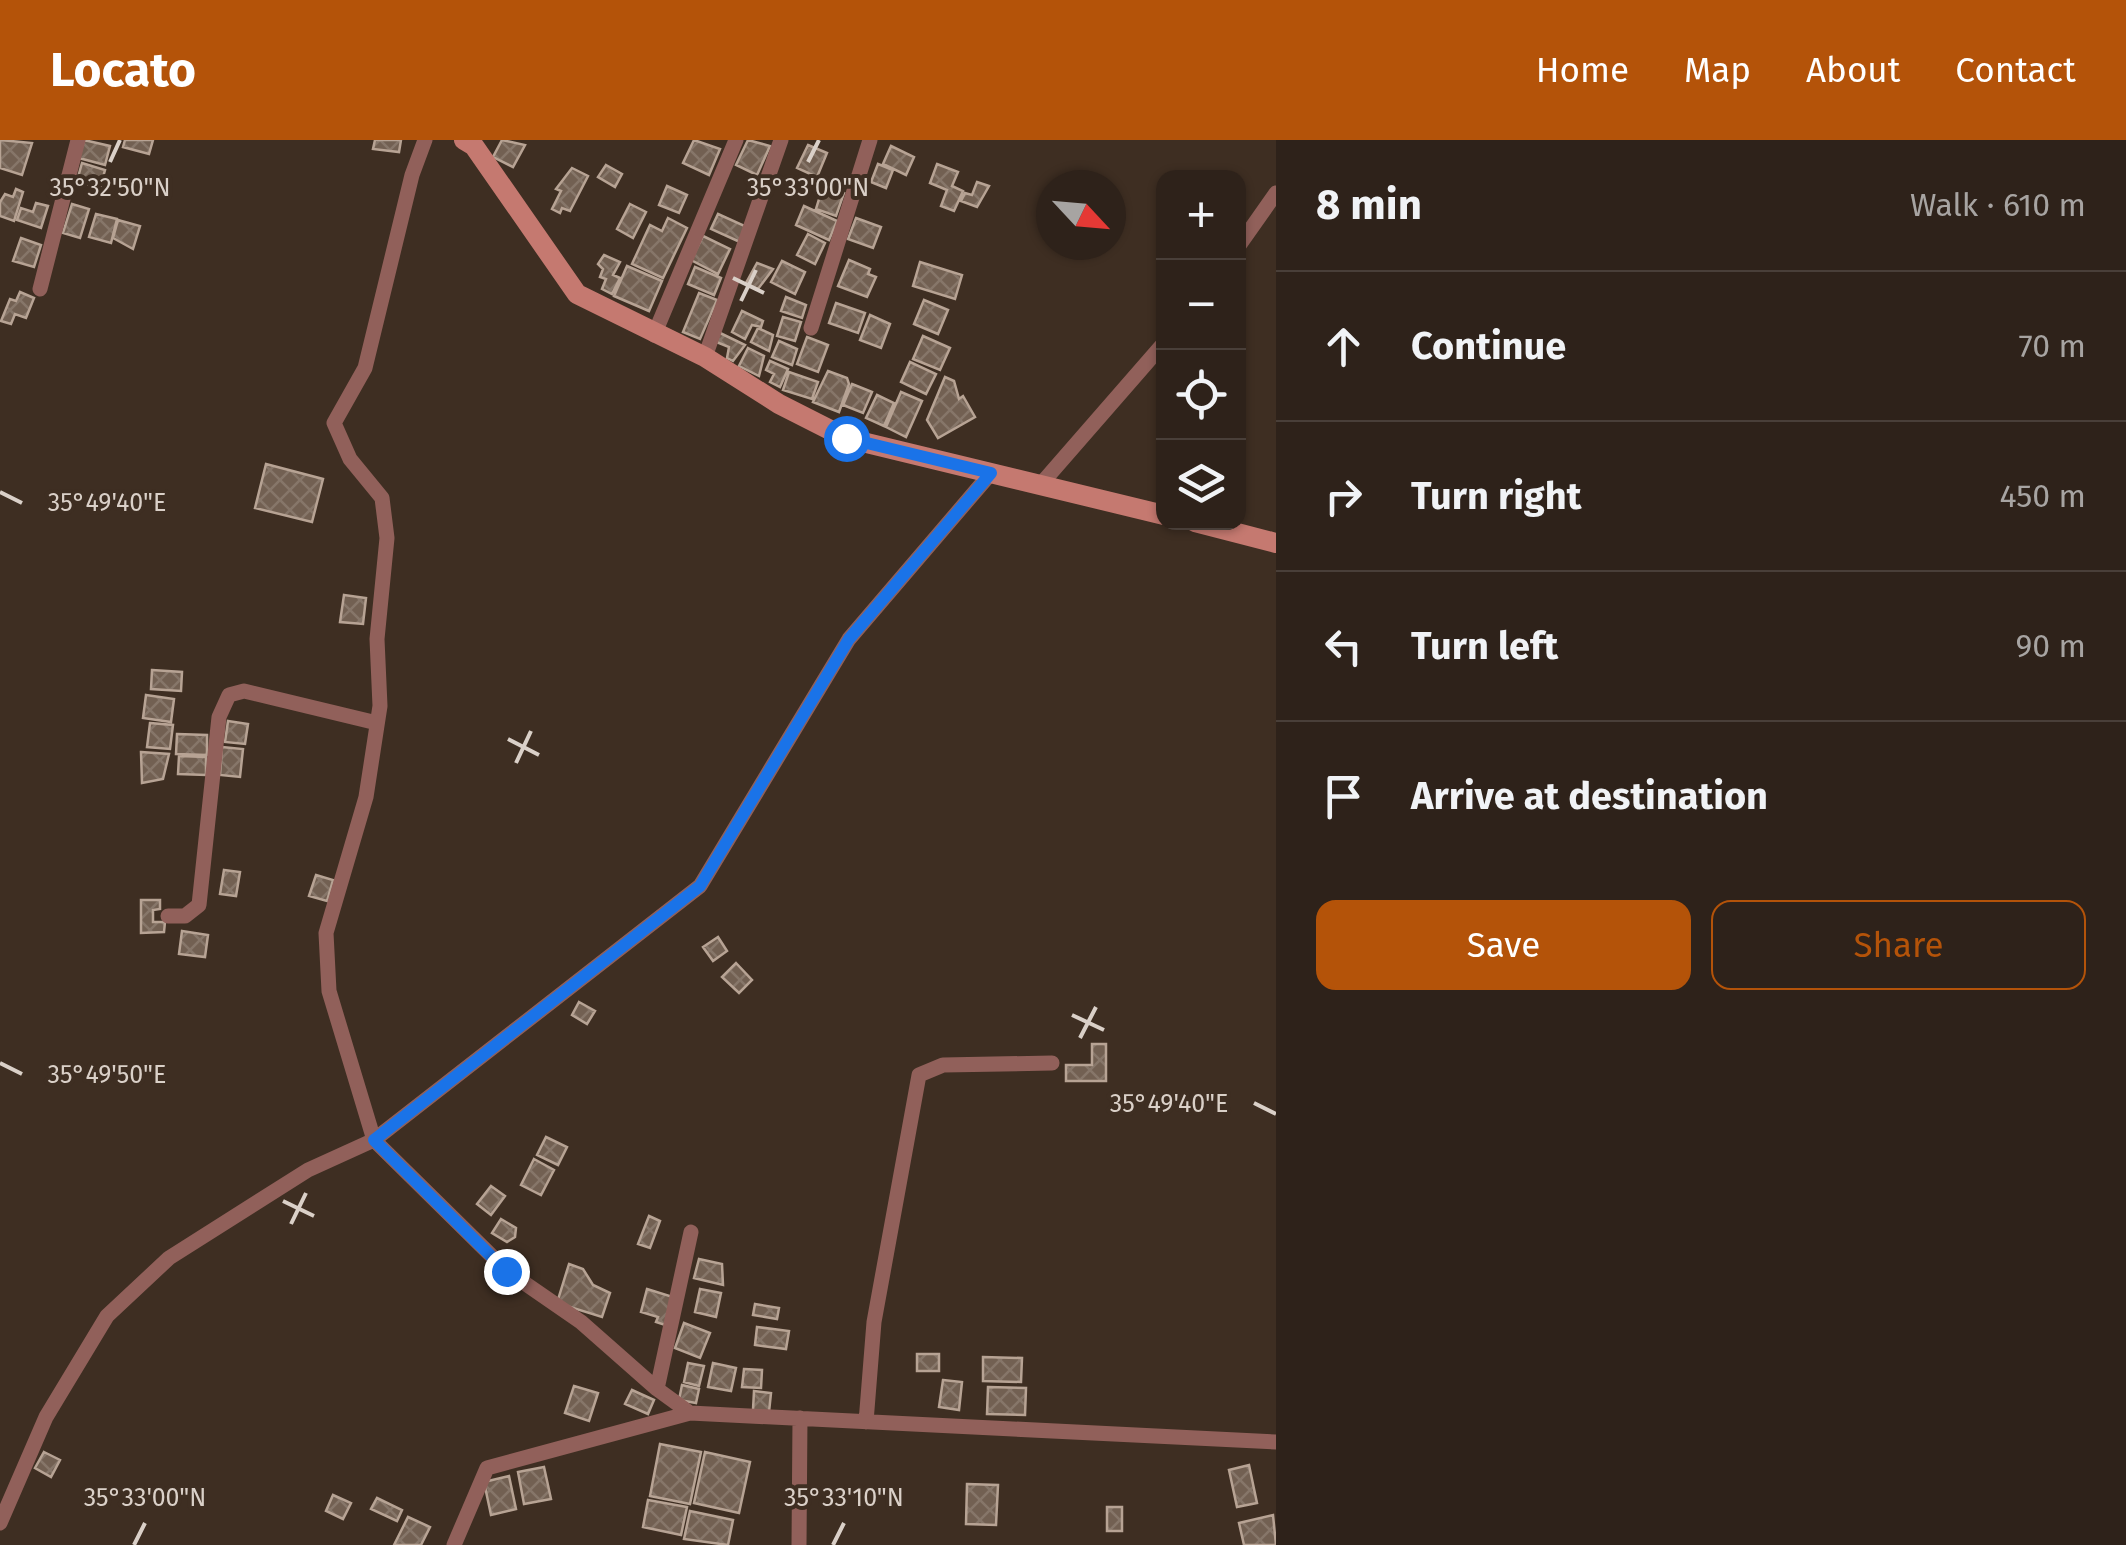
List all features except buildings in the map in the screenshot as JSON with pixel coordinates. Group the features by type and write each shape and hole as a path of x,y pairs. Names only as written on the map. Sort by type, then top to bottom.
{"street":[{"path":"40,289 78,140"},
{"path":"425,140 412,174 365,368 334,423 350,459 382,498 387,538 377,639 377,723 366,797 326,933 329,991 374,1140 506,1271 581,1322 657,1390 690,1412"},
{"path":"464,140 474,146 578,294 705,358 779,404 846,438 1156,512"},
{"path":"654,335 736,140"},
{"path":"705,358 781,140"},
{"path":"811,328 870,140"},
{"path":"1246,236 1276,194"},
{"path":"1042,484 1158,350"},
{"path":"0,1523 46,1417 107,1316 168,1258 308,1170 374,1140 700,886 849,639 991,473"},
{"path":"1226,530 1276,543"},
{"path":"168,916 186,916 199,905 218,717 229,695 244,691 377,723"},
{"path":"866,1422 882,1272 919,1075 943,1065 1052,1063"},
{"path":"657,1390 691,1232"},
{"path":"454,1545 487,1468 690,1412 1276,1442"},
{"path":"799,1545 800,1418"}],"route":[{"path":"506,1271 374,1140 700,886 849,639 991,473 846,438"}]}
